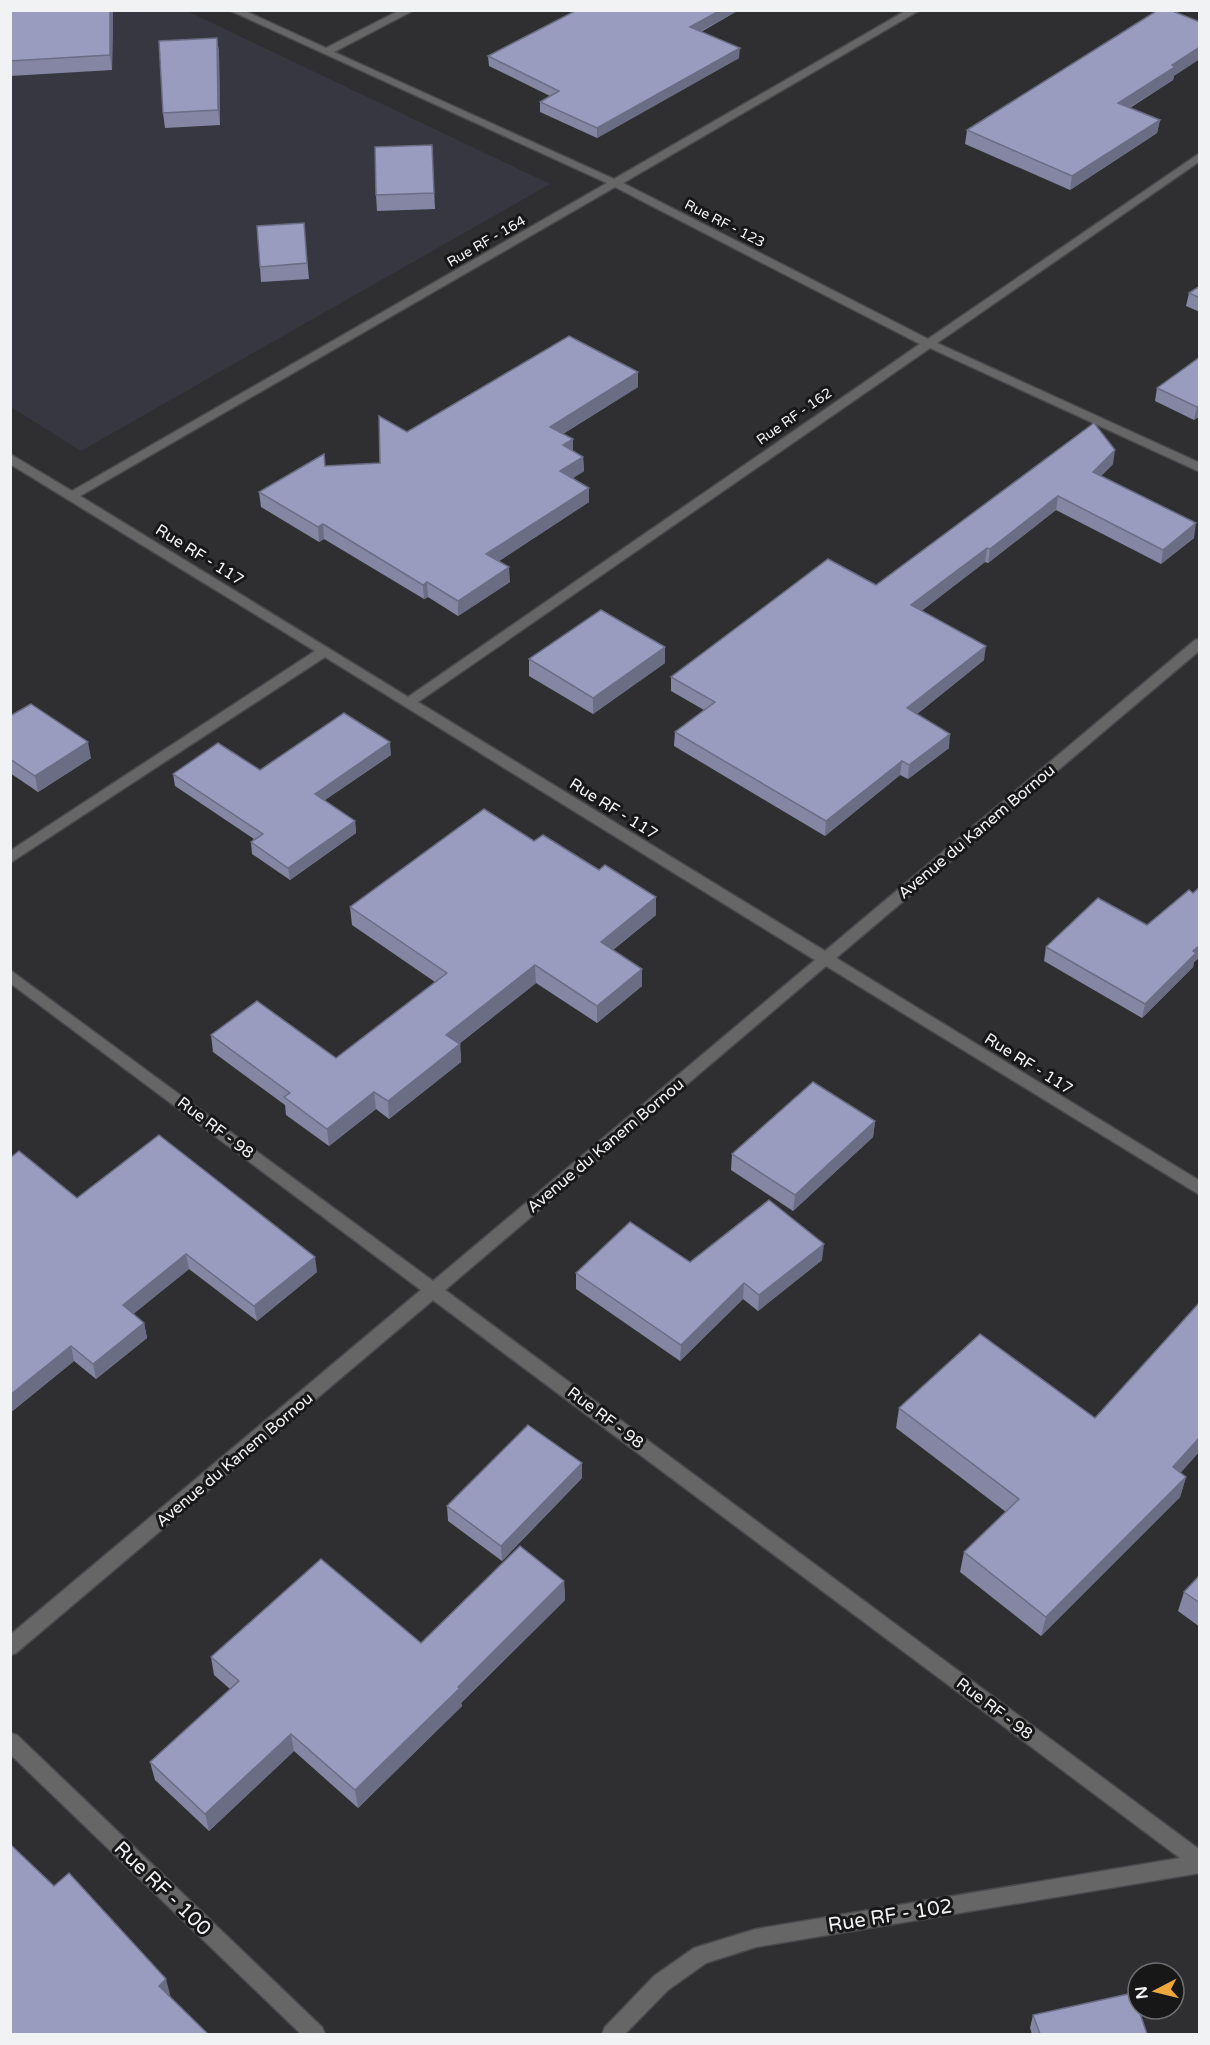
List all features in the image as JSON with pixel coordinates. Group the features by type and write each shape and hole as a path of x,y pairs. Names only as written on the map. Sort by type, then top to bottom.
{"street":[{"name":"Rue RF - 123","path":"234,10 615,183 926,342 1200,468"},
{"path":"325,52 409,10"},
{"name":"Rue RF - 164","path":"71,496 915,10"},
{"name":"Rue RF - 162","path":"408,703 926,342 1200,156"},
{"name":"Rue RF - 117","path":"10,458 1200,1189"},
{"name":"Avenue du Kanem Bornou","path":"10,1647 1200,643"},
{"path":"10,858 325,651"},
{"name":"Rue RF - 98","path":"10,975 435,1289 1200,1863"},
{"name":"Rue RF - 100","path":"10,1741 315,2034"},
{"name":"Rue RF - 102","path":"612,2034 661,1983 701,1955 756,1938 1200,1863"}],"shaded area":[{"path":"10,11 187,11 550,184 81,451 11,407"}],"building":[{"path":"10,10 110,10 110,55 10,61"},
{"path":"577,10 721,10 690,27 740,48 597,128 540,102 559,91 488,56"},
{"path":"1158,10 1170,10 1200,22 1200,47 1172,65 1175,67 1118,103 1160,120 1072,176 967,130"},
{"path":"217,38 218,110 163,113 159,41"},
{"path":"432,145 434,193 376,195 375,147"},
{"path":"304,223 307,263 260,267 257,226"},
{"path":"1200,286 1200,298 1189,293"},
{"path":"569,336 638,372 550,427 573,439 563,445 583,457 560,471 589,488 486,554 509,567 458,601 427,582 423,585 323,524 318,527 259,492 324,454 325,466 380,463 379,416 407,432"},
{"path":"1200,357 1200,405 1197,407 1157,388"},
{"path":"1094,423 1115,450 1093,472 1196,523 1163,550 1058,496 990,549 987,548 911,605 986,646 907,708 950,734 909,765 902,761 826,821 675,732 715,702 671,677 828,559 876,585"},
{"path":"601,610 665,647 593,698 529,659"},
{"path":"31,704 88,742 35,776 10,759 10,716"},
{"path":"344,713 390,742 315,794 355,821 288,868 251,842 263,834 173,774 218,743 260,770"},
{"path":"484,809 534,841 543,835 599,870 605,865 656,897 601,942 642,969 597,1006 535,965 446,1035 460,1044 388,1101 374,1092 327,1129 284,1097 290,1093 211,1035 257,1001 336,1058 447,973 350,907"},
{"path":"1200,887 1200,945 1193,951 1196,953 1145,1004 1046,947 1098,898 1147,925 1189,890 1193,893"},
{"path":"813,1082 875,1121 795,1195 732,1154"},
{"path":"159,1135 315,1257 254,1306 186,1254 123,1305 144,1323 93,1364 71,1346 10,1395 10,1158 19,1151 77,1198"},
{"path":"769,1200 824,1244 759,1295 744,1283 681,1345 576,1273 630,1222 690,1262"},
{"path":"1200,1302 1200,1437 1173,1467 1186,1477 1046,1617 964,1552 1019,1499 899,1408 980,1334 1095,1418"},
{"path":"528,1425 582,1463 501,1546 447,1506"},
{"path":"520,1546 564,1581 458,1687 460,1688 355,1790 291,1734 205,1814 150,1762 239,1681 211,1657 321,1559 421,1643"},
{"path":"1200,1575 1200,1603 1184,1592"},
{"path":"10,1844 54,1886 69,1873 166,1979 159,1986 208,2034 10,2034"},
{"path":"1126,1995 1126,2021 1143,2021 1147,2034 1040,2034 1033,2015"}]}
